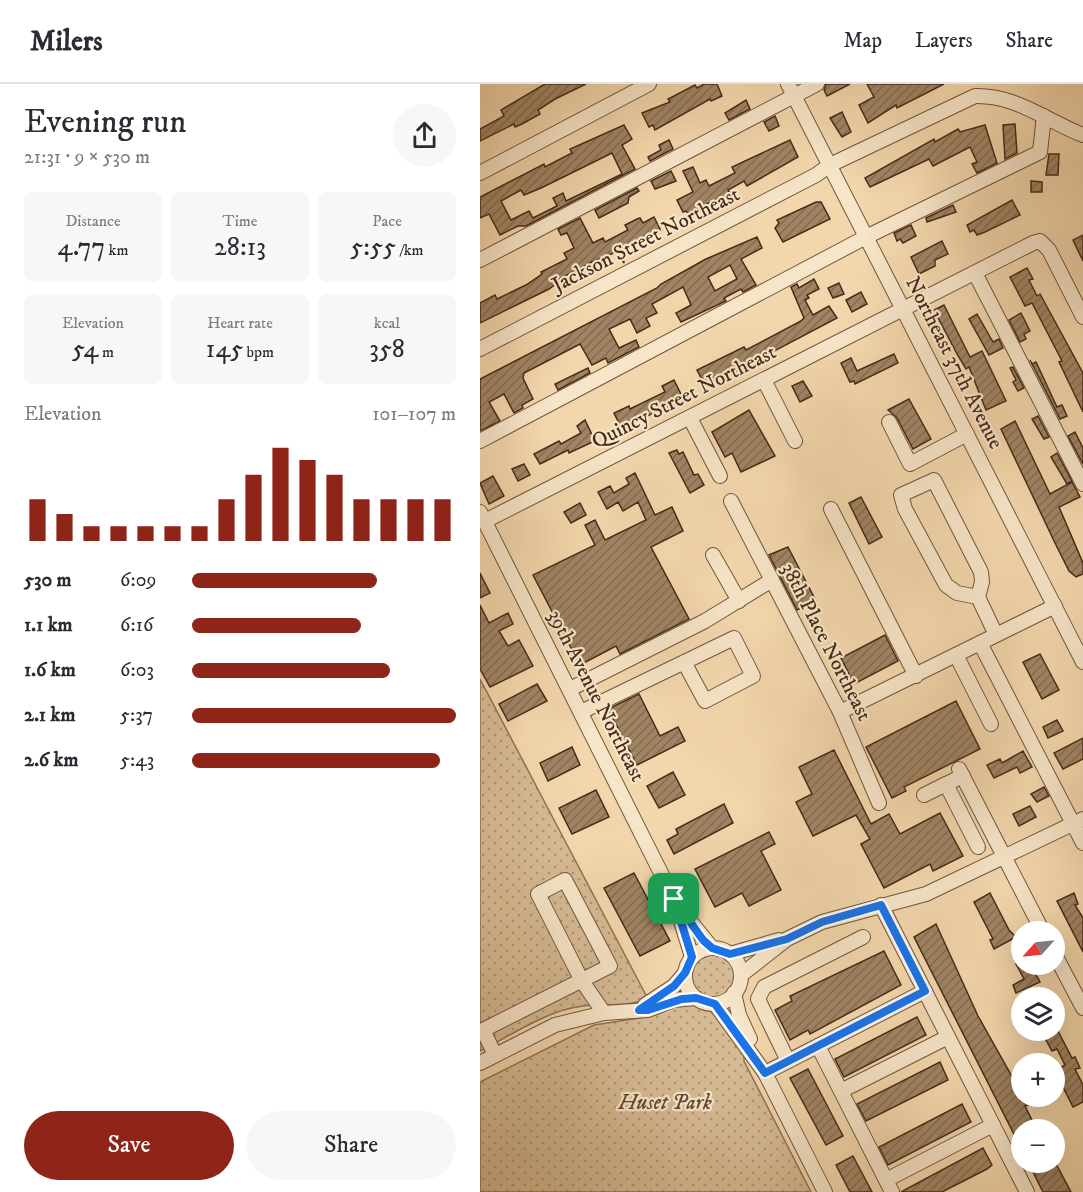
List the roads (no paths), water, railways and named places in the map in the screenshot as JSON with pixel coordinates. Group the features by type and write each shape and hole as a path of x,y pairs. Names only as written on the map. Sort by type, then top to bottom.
{"street":[{"path":"480,173 649,84"},
{"path":"480,260 780,105 791,90 817,84"},
{"name":"Northeast 37th Avenue","path":"791,90 1083,662"},
{"name":"Jackson Street Northeast","path":"480,349 806,181 830,165 975,96 993,96 1010,100 1083,135"},
{"path":"480,441 866,237 1040,152 1044,116"},
{"name":"Quincy Street Northeast","path":"482,517 690,418 1041,241 1049,250 1083,317"},
{"path":"975,273 1083,484"},
{"path":"764,380 795,441"},
{"path":"690,418 720,477"},
{"path":"889,422 910,464 967,434"},
{"path":"978,597 957,593 946,585 905,509 901,495 934,480 981,572 982,582 978,597 996,635"},
{"name":"38th Place Northeast","path":"731,501 840,712 879,803"},
{"path":"831,509 916,676"},
{"name":"39th Avenue Northeast","path":"482,517 674,899 700,936 712,948"},
{"path":"713,555 739,601"},
{"path":"570,689 705,621 772,580"},
{"path":"840,712 1054,606"},
{"path":"581,712 684,662 734,638 753,676 705,701 684,662"},
{"path":"980,643 1078,821 1083,843"},
{"path":"956,655 991,724"},
{"path":"924,795 946,784 961,772 1037,921"},
{"path":"946,784 978,847"},
{"path":"639,1010 674,986 685,973 692,957 712,948 730,954 787,939 822,922 926,894 1078,821"},
{"path":"495,1055 483,1030 582,981 610,966 565,880 538,894 582,981 604,1013"},
{"name":"39th Avenue Northeast","path":"674,899 692,957"},
{"path":"881,905 1027,1192"},
{"path":"788,1061 758,999 764,987 863,937"},
{"path":"756,1061 739,1016 734,993 741,975 787,939"},
{"path":"730,954 739,966 741,975"},
{"path":"685,973 686,982 696,998"},
{"path":"1065,974 1083,1008"},
{"path":"765,1073 925,991"},
{"path":"715,1004 734,993"},
{"path":"480,1063 555,1025 604,1013 656,1008 673,1000 696,998 715,1004 765,1073 825,1192"},
{"path":"841,1091 948,1037"},
{"path":"818,1046 889,1186 993,1125"}],"park label":[{"name":"Huset Park","path":"665,1103"}]}
